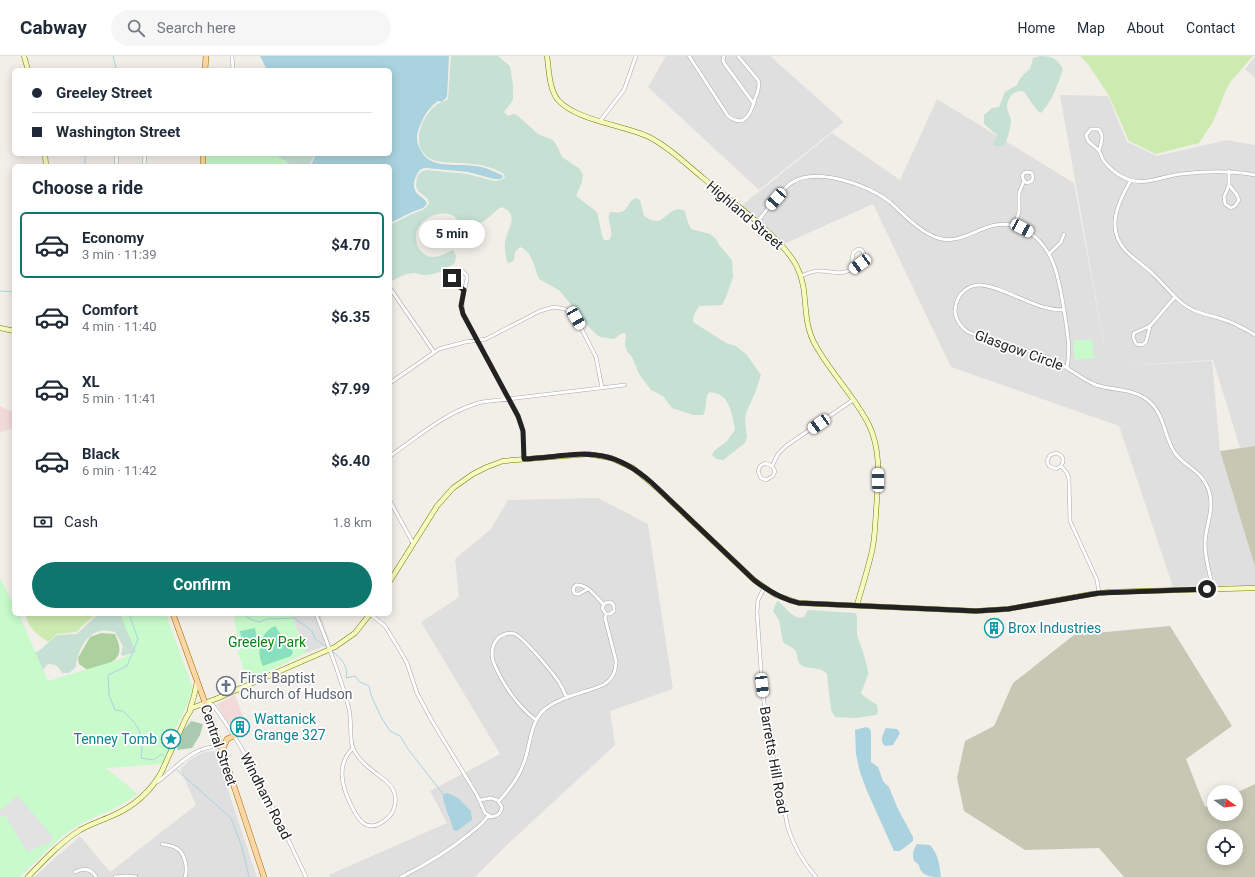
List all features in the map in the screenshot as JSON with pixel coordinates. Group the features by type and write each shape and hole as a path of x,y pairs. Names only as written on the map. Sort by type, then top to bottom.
{"main road":[{"path":"206,56 206,68"},
{"name":"Central Street","path":"174,616 264,877"},
{"path":"221,750 227,739 234,736"}],"street":[{"path":"24,56 27,68"},
{"path":"232,56 233,68"},
{"name":"Highland Street","path":"547,56 551,83 558,100 576,112 643,134 670,151 757,222 775,239 798,267 804,291 807,323 812,338 822,357 865,419 872,433 876,448 878,488 873,544 857,605"},
{"path":"600,121 624,90 636,56"},
{"path":"689,56 728,116 737,121 744,120 751,112 759,83 738,56"},
{"path":"724,56 724,63 754,104"},
{"path":"1099,151 1102,138 1101,133 1096,128 1090,129 1087,133 1087,140 1099,151 1103,160 1116,174 1130,180 1148,181 1179,174 1229,171 1255,175"},
{"path":"1229,171 1229,185 1223,200 1226,206 1231,208 1235,206 1239,200 1229,185"},
{"path":"757,222 790,184 800,179 812,177 832,178 866,188 882,196 926,232 942,239 962,237 996,224 1015,226 1034,235 1050,254 1059,280 1070,348 1067,367"},
{"path":"1130,180 1119,202 1115,215 1115,228 1118,238 1127,252 1155,275 1183,304 1197,312 1235,324 1255,335"},
{"path":"1015,226 1019,211 1019,193 1024,181"},
{"path":"1050,254 1061,242 1064,234"},
{"path":"801,276 813,272 840,274 851,270 864,260 865,256 862,250 858,249 853,253 851,270"},
{"path":"464,290 452,280 452,275 456,271 463,271 467,276 462,310 477,341 518,416 522,427 524,459"},
{"name":"Glasgow Circle","path":"1064,310 1043,307 980,285 973,286 963,292 958,298 955,308 958,321 968,332 1049,358 1067,367 1078,376 1090,382 1103,387 1132,392 1144,397 1150,402 1160,416 1171,445 1177,455 1198,472 1209,491 1212,506 1205,545 1213,589"},
{"path":"392,291 434,352"},
{"path":"1150,326 1146,342 1140,345 1136,344 1133,337 1134,333 1150,326 1175,297"},
{"path":"392,382 434,352 450,345 486,339 540,311 551,307 557,307 572,313 590,342 596,357 602,388"},
{"path":"0,328 12,331"},
{"path":"392,455 448,416 462,408 482,402 626,385"},
{"path":"772,466 765,463 760,466 758,471 761,478 766,480 771,478 774,474 772,466 778,454 786,446 853,400"},
{"path":"1055,453 1060,454 1063,459 1061,466 1054,469 1049,466 1047,461 1050,455 1055,453"},
{"path":"392,578 442,500 460,483 480,470 495,464 512,460 588,454 604,456 626,464 646,478 764,588 780,597 799,603 960,611 992,610 1099,593 1255,588"},
{"path":"1061,466 1067,473 1069,479 1070,521 1097,580 1099,593"},
{"path":"392,505 413,543"},
{"path":"588,589 579,594 575,594 573,590 574,587 578,585 583,586 588,589 604,604"},
{"name":"Barretts Hill Road","path":"764,588 758,600 757,625 766,719 789,832 801,858 816,877"},
{"path":"604,604 609,602 614,606 613,612 606,614"},
{"path":"499,801 512,786 521,771 528,752 536,720 554,703 603,685 613,674 616,667 616,660 605,618 606,614 602,609 604,604"},
{"path":"317,616 330,650 349,708 353,748 365,765 389,784 395,794 395,802 391,814 386,820 376,826 368,826 358,819 342,786 341,778 344,763 353,748"},
{"path":"189,711 194,706 218,698 330,650 352,636 368,616"},
{"path":"372,616 385,626 399,649 417,693 488,816"},
{"path":"536,720 525,712 519,705 493,661 493,646 503,635 513,633 521,638 557,679 567,698"},
{"path":"157,782 189,711 197,682"},
{"name":"Windham Road","path":"204,702 213,705 249,760 267,794 306,877"},
{"path":"28,877 71,836 88,826 128,807 141,798 157,782 189,756 212,746 221,750"},
{"path":"480,800 494,798 499,801 502,807 500,812 496,816 488,816"},
{"path":"401,877 428,863 451,848 480,826 488,816"},
{"path":"162,844 180,850 187,868 185,877"},
{"path":"75,872 82,869 88,870 96,877"},
{"path":"115,877 136,877"}],"shaded area":[{"path":"451,56 498,56 510,66 513,85 513,100 504,112 508,116 513,114 517,115 538,134 553,140 562,157 580,169 583,175 582,182 576,196 597,212 604,240 609,240 611,237 609,220 610,212 623,211 635,198 640,200 644,216 651,220 659,221 675,210 681,209 685,211 691,229 710,234 716,239 732,260 733,277 722,305 699,306 694,315 693,322 726,343 736,346 746,354 761,375 746,413 745,421 747,436 745,443 723,460 716,459 712,455 714,451 727,441 735,430 728,403 723,397 710,392 707,395 703,415 693,415 672,408 663,396 651,390 639,374 632,357 626,350 626,334 622,333 614,339 600,337 597,335 559,290 539,279 530,256 524,249 520,247 515,252 514,260 510,263 507,262 505,242 512,218 507,210 501,207 483,222 472,225 463,224 453,215 440,214 428,218 419,226 417,232 416,241 419,248 429,257 440,256 453,250 456,256 455,263 436,273 422,275 411,273 392,281 392,224 424,209 429,204 428,199 418,191 416,186 417,176 422,171 427,170 467,174 494,181 501,180 505,177 504,174 496,170 479,165 436,161 428,157 422,151 419,144 419,136 424,119 437,105 448,99"},
{"path":"666,56 770,56 844,122 759,190 648,87"},
{"path":"1040,56 1054,59 1063,69 1057,87 1045,109 1041,113 1023,91 1014,93 1007,106 1011,122 1008,137 1004,146 994,146 993,142 998,136 984,124 984,115 992,108 999,107 1005,92 1017,85 1019,80 1030,69 1033,58"},
{"path":"1255,57 1255,78 1245,69"},
{"path":"1060,95 1108,96 1127,142 1157,156 1227,140 1255,145 1255,446 1240,448 1213,360 1108,367"},
{"path":"937,99 1074,183 1108,367 1212,361 1220,451 1255,567 1255,585 1173,587 1119,426 951,367 873,204 784,244 741,206 832,133 900,180"},
{"path":"267,156 314,156 310,164 263,164"},
{"path":"0,406 12,412 12,428 0,433"},
{"path":"1255,446 1255,567 1220,451"},
{"path":"598,498 648,524 673,689 610,711 615,745 509,843 475,877 330,877 329,875 447,823 430,791 500,754 421,622 459,597 455,559 491,529 508,500"},
{"path":"778,601 790,613 800,618 804,617 808,610 855,613 857,616 857,635 868,670 868,675 861,693 877,705 878,712 876,715 856,718 835,717 831,710 827,674 821,670 801,665 798,662 795,650 783,642 779,620 773,611"},
{"path":"96,616 164,616 139,651 123,656 121,654 123,646 115,632 100,631 90,636 80,650 76,667 69,673 62,673 60,669 53,664 48,664 37,676 0,657 23,659 40,650 57,635 77,634"},
{"path":"292,616 321,616 331,644 306,653"},
{"path":"1170,626 1232,726 1186,759 1205,807 1207,806 1207,821 1243,821 1243,790 1255,784 1255,877 1124,877 1099,848 1025,850 964,811 957,778 965,741 994,726 1013,683 1074,635"},
{"path":"235,695 243,717 228,724 217,704"},
{"path":"215,751 257,877 34,877 80,836 110,872 196,805 180,769 191,759 204,752"},
{"path":"17,795 53,837 51,842 27,852 5,815 0,817 0,809 3,809"}],"green space":[{"path":"1080,56 1253,56 1231,81 1213,122 1199,143 1156,154 1129,141 1109,96 1088,64"},
{"path":"206,156 277,156 288,162 288,164 206,164"},
{"path":"1092,339 1094,358 1075,360 1073,341"},
{"path":"0,578 12,601 12,616 20,616 48,681 118,660 136,652 121,616 167,616 193,689 173,734 171,745 162,764 106,768 138,794 123,804 67,832 20,877 0,877"},
{"path":"26,616 94,616 76,632 57,634 48,642 31,628"},
{"name":"Greeley Park","path":"233,616 292,616 306,653 246,682 242,663 237,652 240,650"},
{"path":"275,626 293,652 291,656 263,666 260,655 260,643 265,633"},
{"path":"255,628 258,646 243,648 240,631"},
{"path":"101,633 115,634 119,643 118,656 110,663 89,671 79,664 78,658 90,637"},
{"path":"191,721 203,724 200,735 192,748 177,750 182,732"}],"water":[{"path":"260,56 449,56 447,97 442,102 438,101 434,104 423,118 417,134 419,147 424,156 436,163 479,167 503,176 501,179 494,179 468,172 426,168 421,169 417,174 414,186 416,192 425,200 427,204 423,208 392,222 392,164 311,164 315,156 392,156 392,68 266,68"},
{"path":"866,727 870,729 871,732 871,762 878,767 883,781 889,787 897,807 913,837 913,841 900,851 894,851 860,772 856,754 855,730"},
{"path":"886,728 897,729 900,733 893,745 885,746 882,742 882,737"},
{"path":"448,793 458,798 471,811 472,820 457,831 453,830 451,820 444,804 443,794"},
{"path":"917,844 930,845 933,849 938,860 941,877 924,874 918,864 914,861 913,855"}],"waterway":[{"path":"113,56 116,68"},
{"path":"85,156 85,164"},
{"path":"0,291 12,292"},
{"path":"130,616 138,639 127,666 108,675 109,695 115,710 123,711 140,732 142,743 141,758 153,760 162,754 164,756"},
{"path":"246,616 259,622 267,619 294,618 312,631 315,639 328,648"},
{"path":"332,651 344,663 347,674 346,678 355,676 360,682 369,686 371,695 381,717 390,731 400,736 408,749 443,794"},
{"path":"177,770 231,818 242,847 249,877"}],"place":[{"name":"Brox Industries","path":"994,628"},
{"name":"First Baptist Church of Hudson","path":"226,686"},
{"name":"Wattanick Grange 327","path":"240,727"},
{"name":"Tenney Tomb","path":"171,739"}],"route":[{"path":"452,278 454,283 464,290 461,306 463,314 521,423 523,431 524,459 564,455 596,454 619,460 633,468 652,483 754,580 769,592 799,603 976,611 1008,609 1099,593 1207,589"}]}
